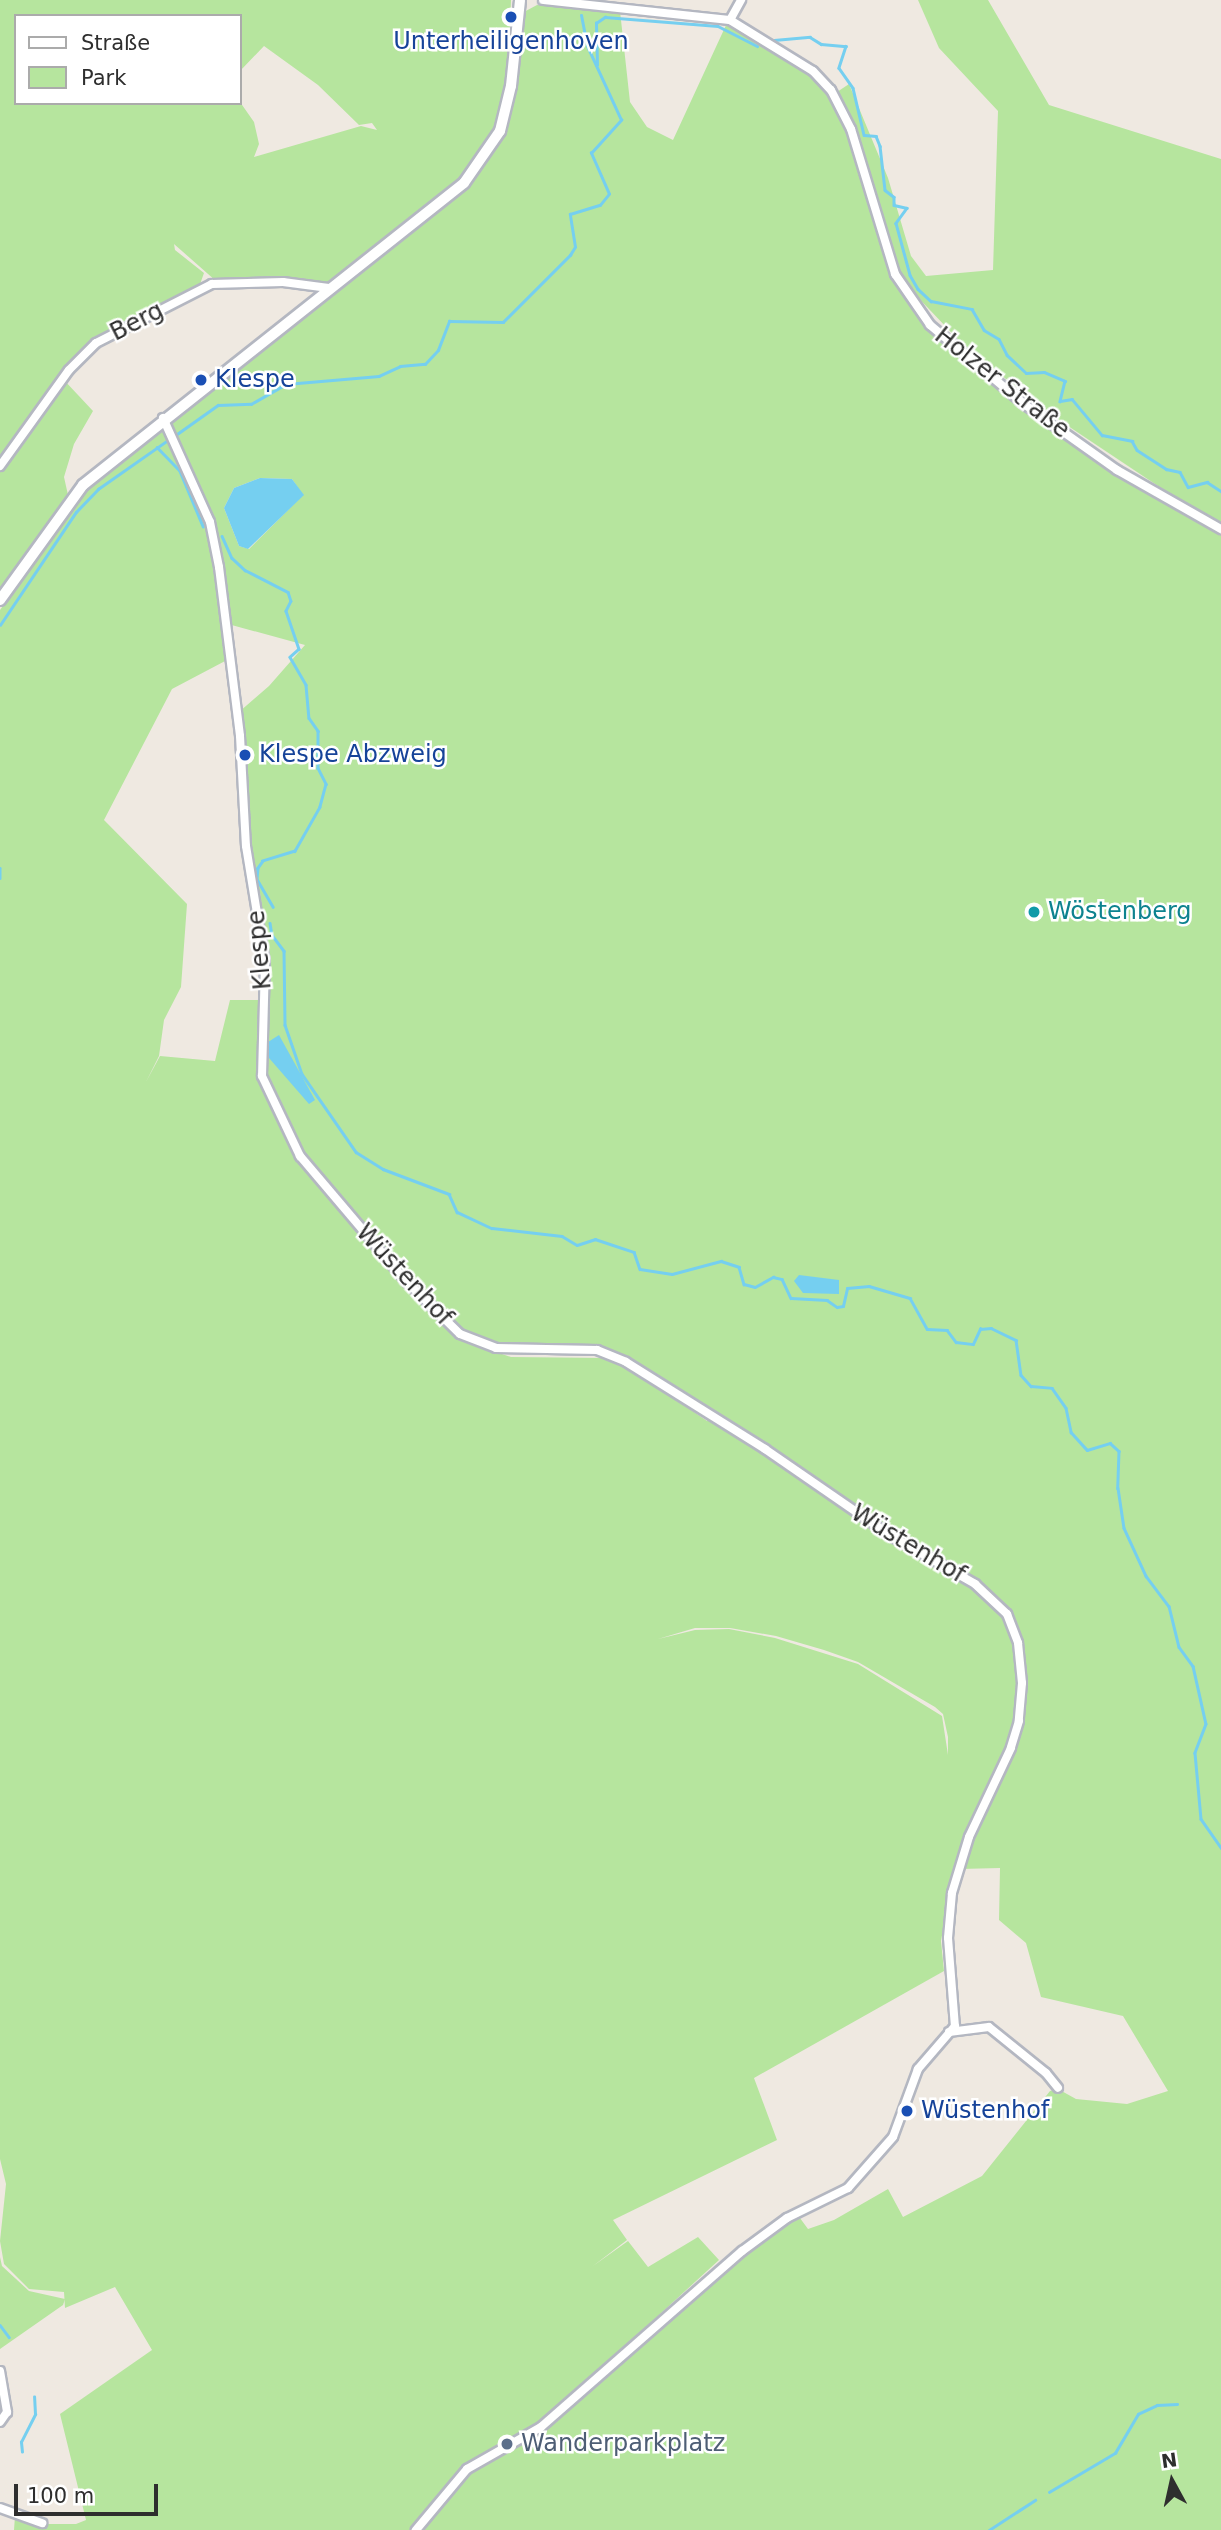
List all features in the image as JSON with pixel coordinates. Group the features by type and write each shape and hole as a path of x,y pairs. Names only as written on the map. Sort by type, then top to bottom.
{"main road":[{"path":"0,600 83,485 163,418 438,205 486,157 507,106 520,0"}],"street":[{"path":"543,0 730,20 741,0"},
{"name":"Holzer Straße","path":"730,20 813,71 831,90 852,129 895,274 930,325 1024,404 1117,470 1221,529"},
{"name":"Berg","path":"0,466 69,370 96,343 212,284 283,282 329,288"},
{"name":"Klespe","path":"163,418 210,522 219,567 240,736 246,846 265,962 262,1076"},
{"name":"Wüstenhof","path":"262,1076 284,1128 314,1175 407,1282 460,1335 496,1348 597,1350 626,1362 765,1449 891,1536 975,1584 1007,1615 1018,1643 1022,1682 1019,1720 1011,1748 968,1837 952,1893 948,1938 957,2015 949,2032 919,2069 893,2137 848,2188 788,2218 742,2251 631,2343 581,2393 514,2445 467,2469 416,2530"},
{"path":"949,2032 989,2027 1046,2073 1058,2088"},
{"path":"0,2371 6,2413 0,2422"},
{"path":"0,2508 43,2523"}],"green space":[{"path":"0,0 511,0 508,85 491,138 461,179 328,286 216,281 174,244 175,250 204,273 199,287 95,340 46,394 0,460"},
{"path":"918,0 988,0 1049,105 1221,159 1221,528 1059,420 967,349 909,288 892,259 848,119 834,94 849,84 888,178 911,256 926,276 993,270 998,111 939,48"},
{"path":"537,5 620,11 630,102 647,127 673,140 727,23 813,75 844,120 878,237 904,291 962,352 1052,422 1221,530 1221,2530 418,2530 442,2495 468,2470 514,2446 565,2405 720,2263 797,2214 808,2229 834,2220 888,2189 903,2217 982,2176 1050,2091 1058,2089 1076,2099 1127,2104 1168,2091 1123,2016 1041,1997 1026,1943 999,1920 1000,1868 960,1869 1006,1761 1000,1760 971,1821 951,1884 941,1941 944,1971 754,2078 777,2140 613,2220 627,2240 593,2266 628,2241 648,2267 698,2237 719,2260 564,2402 510,2445 466,2468 440,2494 414,2530 14,2530 15,2516 42,2524 76,2524 86,2520 60,2414 152,2350 115,2287 65,2308 64,2292 29,2289 4,2264 0,2241 6,2184 0,2159 0,610 84,491 153,434 163,432 206,520 227,660 172,689 104,820 187,904 181,987 164,1020 159,1056 146,1082 160,1056 215,1061 230,1000 267,1000 270,966 260,893 247,859 239,712 269,686 305,645 228,624 211,521 170,426 175,417 468,186 502,136 516,85 522,13","holes":["260,478 292,479 303,495 249,549 239,546 224,508 234,488","471,1340 511,1354 605,1355 631,1365 709,1418 707,1421 630,1368 604,1358 511,1357 467,1342","695,1628 730,1628 776,1636 858,1662 943,1714 948,1737 948,1755 942,1716 858,1664 775,1638 729,1629 695,1630 658,1639"]},
{"path":"63,379 93,411 74,444 64,477 68,495 0,592 0,465"},
{"path":"0,2257 2,2266 29,2291 65,2299 63,2305 0,2349"}],"water":[{"path":"260,478 292,479 304,495 248,549 239,546 224,508 234,488"},
{"path":"279,1035 315,1100 309,1104 269,1058 265,1044"},
{"path":"799,1275 839,1280 839,1294 803,1293 794,1281"}],"waterway":[{"path":"177,434 218,405 251,404 286,384 379,376 400,366 425,364 438,350 449,321 503,322 570,255 575,247 570,214 600,205 609,194 591,153 621,120 587,46 581,16"},
{"path":"597,65 596,23 605,17 718,26 757,46"},
{"path":"774,40 810,37 821,44 846,46 839,68 853,88 864,135 876,136 880,146 885,190 894,197 894,205 907,208 896,223 910,275 918,289 931,301 972,309 984,330 999,339 1007,355 1026,373 1044,372 1065,381 1060,401 1072,399 1102,435 1132,441 1137,450 1166,469 1180,472 1188,487 1207,482 1221,491"},
{"path":"0,625 76,512 98,489 165,442"},
{"path":"157,447 180,471 203,526"},
{"path":"222,536 232,558 245,570 288,592 291,601 286,611 299,649 290,657 306,685 309,718 318,731 318,768 326,784 320,807 295,851 263,861 258,868 257,879 273,907"},
{"path":"0,868 0,878"},
{"path":"270,923 272,935 284,951 285,1025 302,1074 356,1152 383,1169 449,1194 457,1212 492,1228 562,1236 577,1245 595,1239 634,1252 640,1269 672,1274 721,1261 739,1267 744,1284 755,1287 773,1277 782,1279 791,1298 827,1300 837,1307 843,1306 847,1288 869,1286 910,1298 927,1329 947,1330 956,1342 973,1344 980,1329 991,1328 1016,1340 1021,1375 1031,1386 1052,1388 1066,1408 1071,1432 1087,1450 1110,1443 1119,1451 1118,1488 1124,1528 1146,1576 1169,1606 1179,1647 1193,1666 1206,1724 1195,1753 1201,1819 1221,1848"},
{"path":"0,2325 9,2337"},
{"path":"22,2452 21,2442 35,2414 34,2397"},
{"path":"1049,2492 1115,2453 1138,2414 1157,2405 1177,2404"},
{"path":"989,2530 1035,2500"}],"place":[{"name":"Unterheiligenhoven","path":"511,17"},
{"name":"Klespe","path":"201,380"},
{"name":"Klespe Abzweig","path":"245,755"},
{"name":"Wöstenberg","path":"1034,912"},
{"name":"Wüstenhof","path":"907,2111"},
{"name":"Wanderparkplatz","path":"507,2444"}]}
